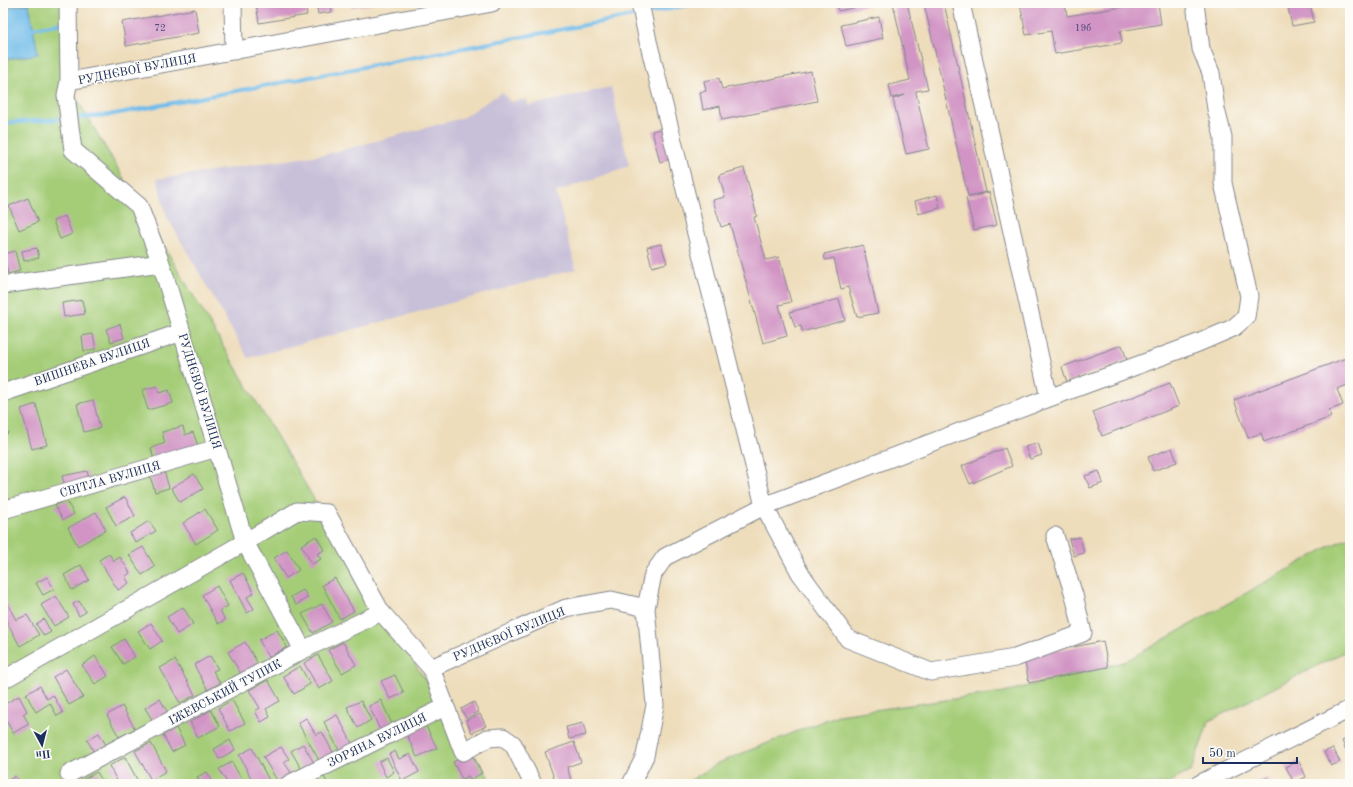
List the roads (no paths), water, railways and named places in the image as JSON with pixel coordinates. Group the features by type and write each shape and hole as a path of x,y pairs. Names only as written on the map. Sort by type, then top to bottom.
{"street":[{"path":"67,88 68,3"},
{"path":"233,3 234,51"},
{"name":"РУДНЄВОЇ ВУЛИЦЯ","path":"303,650 245,542 161,263 139,206 73,150 67,88 423,9 492,3"},
{"path":"640,3 648,41 764,506 800,573 848,639 931,672 1015,658 1083,632 1074,595 1055,536"},
{"path":"961,3 1049,398"},
{"path":"630,784 645,756 655,705 646,608 653,574 665,557 764,506 1198,343 1233,328 1246,317 1249,296 1223,183 1223,137 1216,109 1211,73 1202,49 1195,3"},
{"path":"3,284 161,263"},
{"name":"ВИШНЕВА ВУЛИЦЯ","path":"3,393 182,332"},
{"name":"СВІТЛА ВУЛИЦЯ","path":"3,510 217,448"},
{"path":"3,680 297,511 327,513 381,612 431,668 463,752 488,738 503,737 513,744 533,784"},
{"name":"РУДНЄВОЇ ВУЛИЦЯ","path":"431,668 566,608 611,600 646,608"},
{"name":"ІЖЕВСЬКИЙ ТУПИК","path":"69,774 303,650 381,612"},
{"name":"ЗОРЯНА ВУЛИЦЯ","path":"289,784 445,707"},
{"path":"1199,784 1350,709"}],"water":[{"path":"29,4 38,54 3,60 3,8"}],"waterway":[{"path":"647,13 699,3"},
{"path":"72,118 109,115 638,15"},
{"path":"33,28 63,23 62,22"},
{"path":"3,123 65,119"}]}
